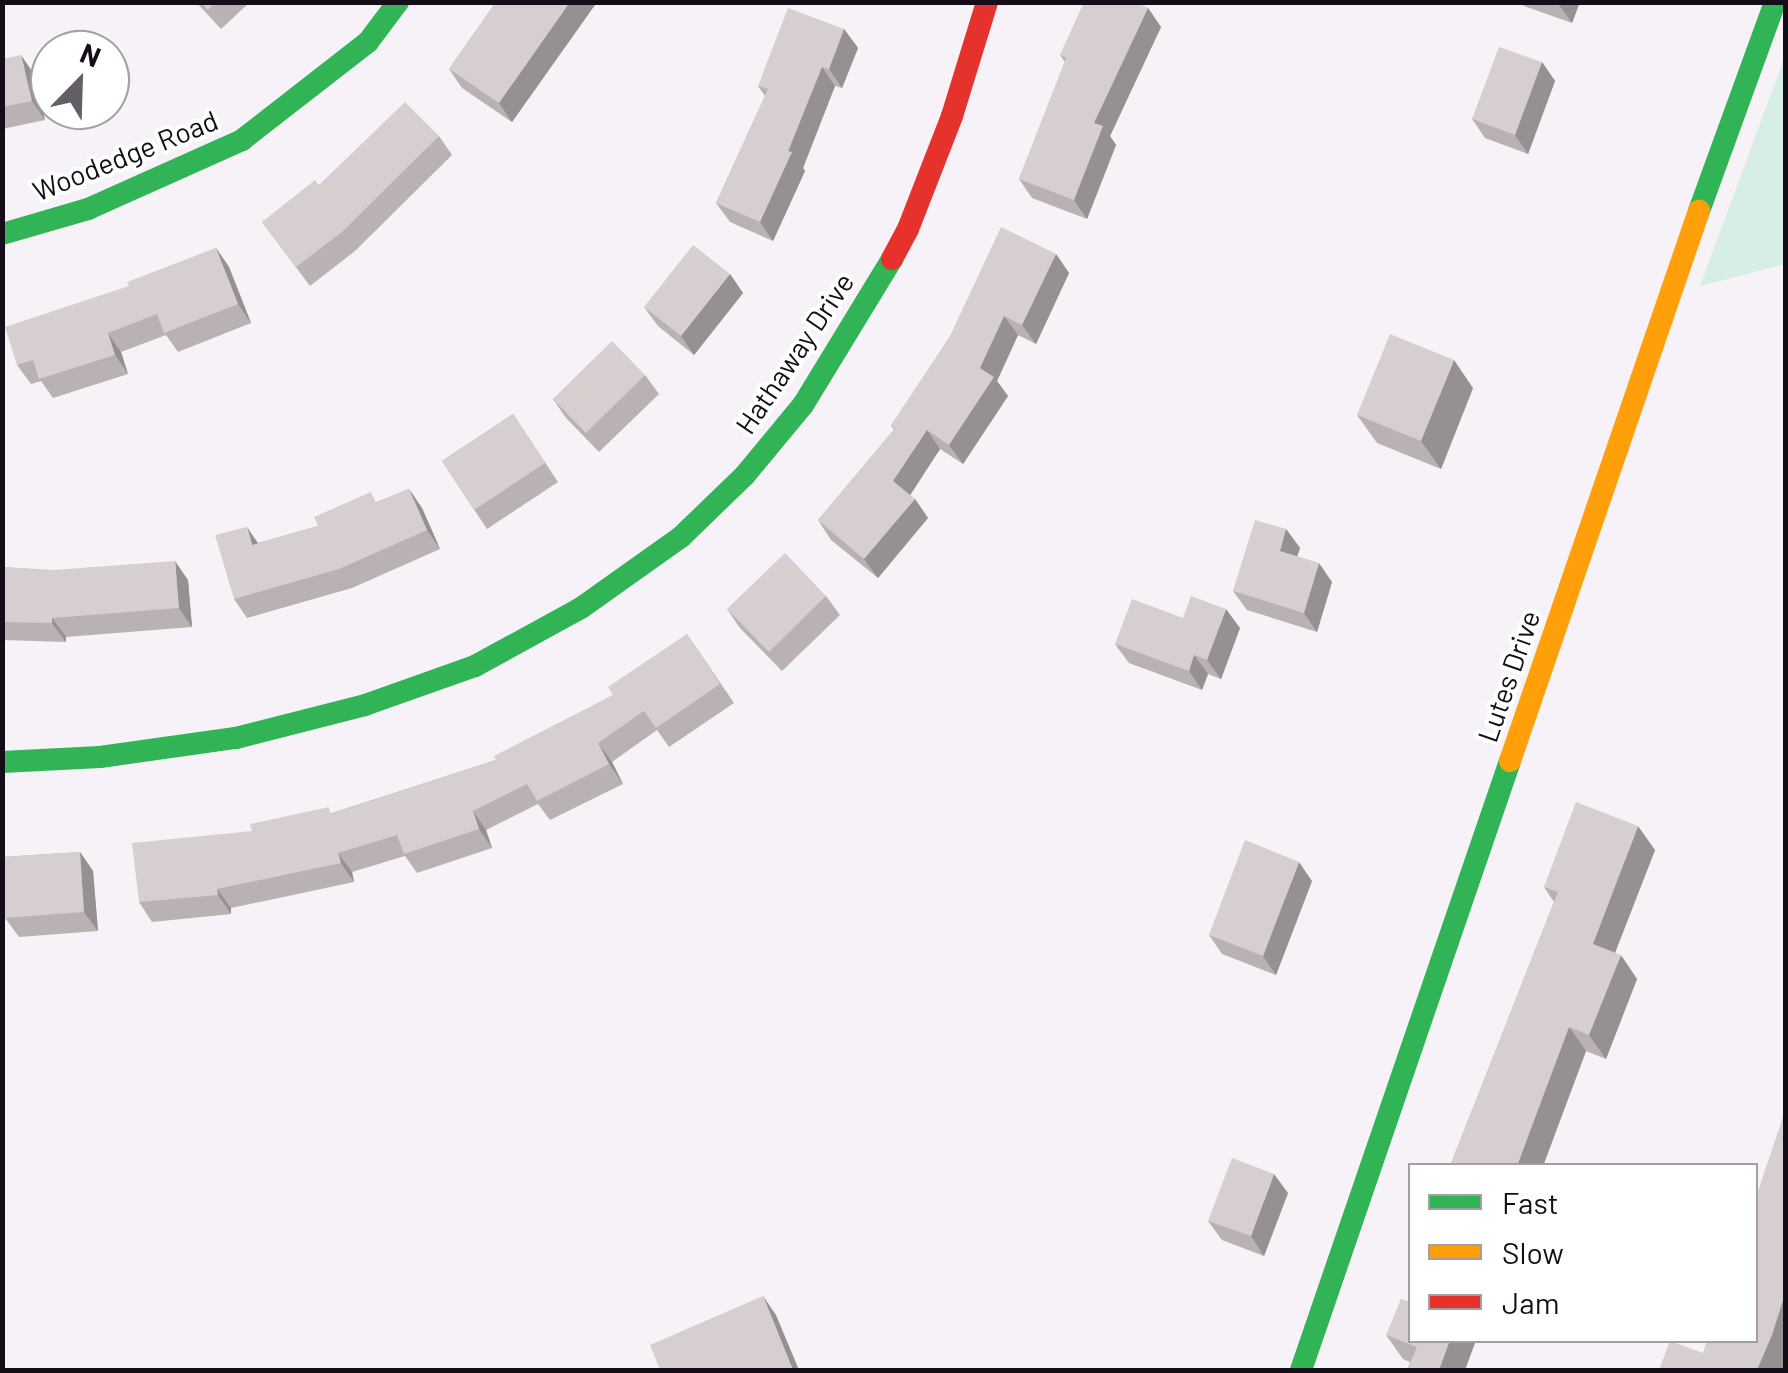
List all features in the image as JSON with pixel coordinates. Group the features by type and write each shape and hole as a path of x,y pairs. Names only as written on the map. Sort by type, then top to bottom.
{"street":[{"name":"Woodedge Road","path":"2,234 88,208 242,140 368,42 398,2"},
{"name":"Hathaway Drive","path":"2,762 100,757 236,738 365,706 475,666 581,608 681,537 746,475 802,405 858,319 908,228 952,116 987,2"},
{"name":"Lutes Drive","path":"1301,1370 1704,196 1775,2"}],"green space":[{"path":"1785,56 1785,264 1700,286"}],"building":[{"path":"496,2 570,2 499,103 449,69"},
{"path":"1084,2 1135,2 1148,8 1094,123 1103,126 1074,200 1019,179 1066,58 1060,55"},
{"path":"788,8 844,29 829,69 822,67 788,151 792,152 760,222 716,203 768,89 758,86"},
{"path":"1499,47 1542,62 1515,135 1472,119"},
{"path":"21,55 30,101 2,107 2,59"},
{"path":"405,102 439,136 342,232 296,267 262,222 315,180 319,185"},
{"path":"1001,227 1056,254 1022,325 1004,316 980,368 994,377 949,445 927,430 893,481 915,499 864,559 818,520 895,428 891,425 950,336"},
{"path":"693,245 730,274 681,336 644,307"},
{"path":"216,248 238,304 164,333 157,314 108,333 115,355 39,379 33,360 17,365 5,327 129,286 127,282"},
{"path":"1390,334 1454,360 1421,441 1357,415"},
{"path":"612,341 645,375 586,433 553,399"},
{"path":"513,414 545,463 474,510 442,461"},
{"path":"409,489 427,530 339,569 234,599 215,535 247,527 252,545 318,526 314,517 371,492 376,503"},
{"path":"1255,520 1286,529 1280,551 1319,563 1304,613 1233,591"},
{"path":"785,553 826,596 769,652 727,609"},
{"path":"175,561 179,608 52,618 52,623 2,622 2,567 54,570"},
{"path":"1191,596 1226,609 1207,660 1194,655 1189,671 1115,644 1132,599 1183,618"},
{"path":"687,634 720,684 656,728 644,711 598,743 609,764 537,801 527,784 473,811 479,829 404,854 397,835 338,853 341,863 217,889 218,895 139,902 132,843 252,831 250,824 329,807 330,814 496,760 494,756 613,695 608,687"},
{"path":"1576,802 1638,826 1593,944 1621,955 1589,1035 1569,1027 1518,1163 1451,1163 1558,892 1544,887"},
{"path":"1245,840 1299,862 1263,956 1209,935"},
{"path":"80,852 84,912 5,918 2,857"},
{"path":"1786,1108 1786,1291 1757,1370 1659,1370 1669,1343 1703,1353 1706,1343 1758,1343 1758,1191"},
{"path":"1232,1158 1274,1174 1251,1236 1208,1221"},
{"path":"763,1296 792,1368 660,1370 650,1345"},
{"path":"1401,1299 1408,1301 1408,1343 1449,1343 1439,1370 1407,1370 1417,1347 1386,1335"}],"traffic: fast":[{"path":"2,234 88,209 242,140 368,42 398,2"},
{"path":"1699,211 1775,2"},
{"path":"2,762 100,757 236,738 365,705 475,666 581,608 681,537 745,475 803,405 892,259"},
{"path":"1301,1370 1510,761"}],"traffic: slow":[{"path":"1510,761 1699,211"}],"traffic: jam":[{"path":"892,259 908,229 952,116 987,2"}]}
